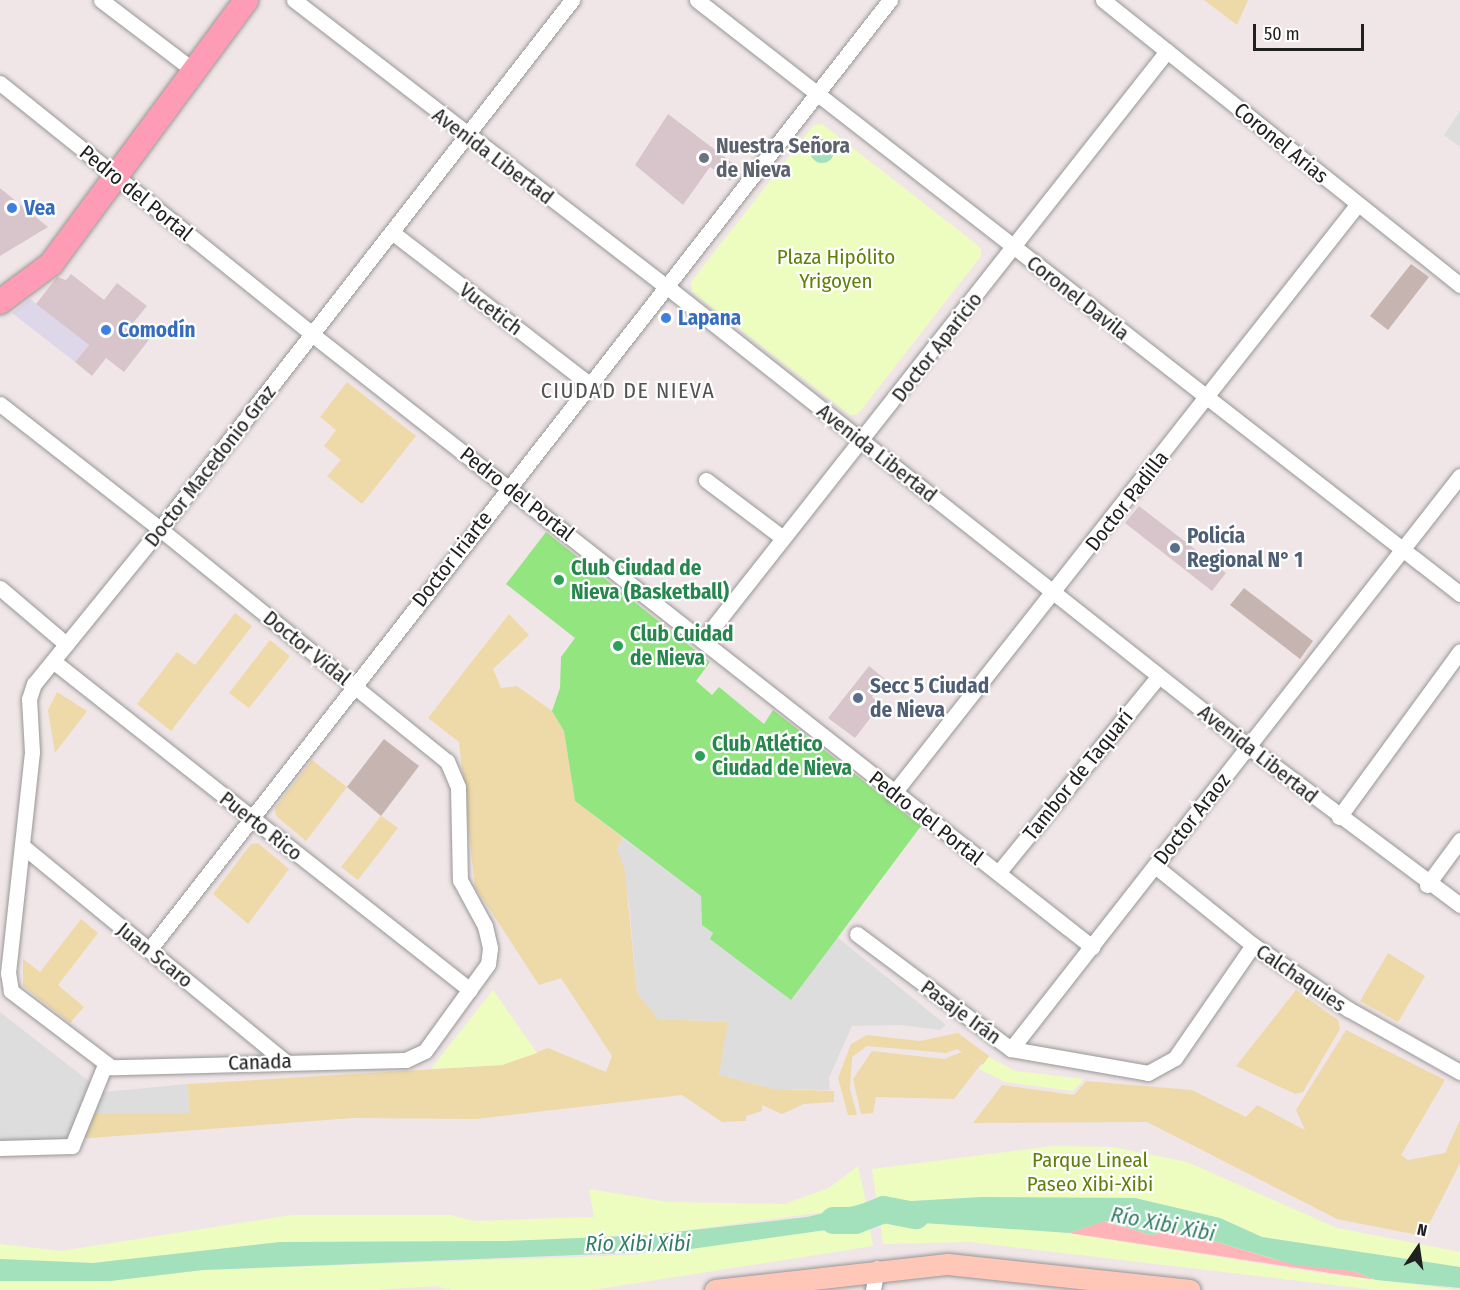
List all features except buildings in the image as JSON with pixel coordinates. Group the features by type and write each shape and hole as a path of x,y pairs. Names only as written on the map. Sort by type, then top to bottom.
{"main road":[{"path":"0,302 51,264 113,186 115,176 246,0"},
{"path":"0,291 39,261 105,180 115,176"},
{"path":"719,1290 777,1285 877,1268 948,1264 1143,1287 1190,1290"}],"street":[{"path":"101,0 193,70"},
{"name":"Avenida Libertad","path":"294,0 466,136 666,286 1339,817 1427,885 1460,905"},
{"name":"Doctor Macedonio Graz","path":"11,991 8,973 25,848 32,752 29,699 34,684 313,335 572,0"},
{"name":"Coronel Davila","path":"697,0 816,95 1460,594"},
{"name":"Doctor Iriarte","path":"149,950 249,817 890,0"},
{"name":"Coronel Arias","path":"1103,0 1460,285"},
{"name":"Doctor Aparicio","path":"703,640 1015,249 1167,51"},
{"name":"Pedro del Portal","path":"0,83 313,335 509,486 893,794 1092,947"},
{"name":"Doctor Padilla","path":"893,794 1055,592 1358,205"},
{"name":"Vucetich","path":"393,233 589,384"},
{"name":"Doctor Vidal","path":"0,404 160,529 447,761 455,776 459,880 484,926 490,948 488,964"},
{"name":"Doctor Araoz","path":"1011,1049 1460,476"},
{"path":"706,480 783,538"},
{"path":"0,588 66,644"},
{"path":"1339,817 1460,651"},
{"name":"Puerto Rico","path":"53,661 470,990"},
{"name":"Tambor de Taquarí","path":"998,873 1158,676"},
{"path":"1427,885 1460,840"},
{"name":"Juan Scaro","path":"25,848 284,1061"},
{"name":"Calchaquies","path":"1155,866 1253,945 1348,1009 1460,1072"},
{"name":"Pasaje Irán","path":"857,934 1011,1049 1148,1073 1175,1058 1253,945"},
{"name":"Canada","path":"11,991 111,1067 284,1061 406,1060 425,1051 488,964"},
{"path":"104,1067 72,1146 0,1146 70,1143 104,1067"},
{"path":"873,1290 877,1268"}],"shaded area":[{"path":"1204,0 1248,0 1237,25"},
{"path":"1460,111 1460,147 1444,135"},
{"path":"1411,264 1429,277 1388,330 1370,316"},
{"path":"30,299 89,345 75,362 12,313"},
{"path":"347,382 416,436 362,504 327,476 341,460 324,446 336,430 320,417"},
{"path":"1244,588 1313,641 1300,659 1230,605"},
{"path":"235,613 252,626 171,731 137,704 177,652 195,665"},
{"path":"509,614 529,635 493,669 501,688 517,686 552,711 564,731 575,801 623,838 617,849 625,871 637,993 658,1019 728,1022 719,1075 774,1089 834,1091 834,1102 804,1104 782,1114 762,1105 762,1111 746,1116 746,1121 722,1122 682,1095 476,1119 353,1118 77,1139 87,1113 189,1113 188,1084 502,1065 548,1048 606,1072 612,1056 561,978 539,985 475,887 459,742 428,718"},
{"path":"270,640 290,656 249,708 229,693"},
{"path":"57,692 87,711 55,753 48,710"},
{"path":"384,739 419,766 381,816 347,787"},
{"path":"312,760 347,787 306,841 276,816 275,808"},
{"path":"381,816 398,828 358,880 341,867"},
{"path":"623,838 701,896 702,924 791,1000 836,936 946,1025 940,1030 901,1025 852,1026 829,1078 830,1090 774,1089 719,1075 727,1022 657,1019 637,993 629,903 617,849"},
{"path":"258,843 289,869 248,924 213,894 251,844"},
{"path":"81,919 98,933 58,985 84,1007 70,1023 23,986 23,959 40,972"},
{"path":"1388,953 1425,976 1398,1022 1360,1001"},
{"path":"1296,990 1338,1020 1340,1029 1303,1092 1295,1094 1236,1066"},
{"path":"0,1012 103,1092 188,1084 189,1113 87,1113 77,1139 0,1141"},
{"path":"1346,1030 1445,1080 1401,1155 1408,1160 1445,1153 1460,1120 1460,1163 1423,1236 1337,1219 1147,1122 973,1123 1002,1085 1074,1095 1086,1081 1192,1090 1246,1117 1257,1105 1305,1130 1296,1110"},
{"path":"958,1033 989,1056 983,1065 957,1049 946,1053 867,1046 852,1057 850,1089 857,1115 848,1115 838,1078 851,1044 867,1035 920,1041"},
{"path":"872,1051 944,1059 962,1052 981,1064 954,1099 876,1097 873,1113 861,1114 853,1079"}],"sand":[{"path":"1104,1221 1151,1235 1176,1230 1277,1260 1353,1271 1376,1280 1069,1233"}],"green space":[{"name":"Plaza Hipólito Yrigoyen","path":"822,124 980,247 981,256 858,414 850,415 692,292 691,282 814,125"},
{"name":"Club Atlético Ciudad de Nieva","path":"546,532 710,662 696,681 712,695 719,687 764,724 773,710 921,826 791,1000 710,939 713,933 702,925 701,896 575,801 564,731 552,711 560,688 561,657 575,638 506,584"},
{"path":"493,990 537,1053 502,1065 431,1069"},
{"path":"989,1057 1015,1071 1084,1079 1073,1091 1005,1082 979,1069"},
{"name":"Parque Lineal Paseo Xibi-Xibi","path":"1054,1146 1112,1147 1187,1162 1337,1228 1460,1252 1460,1267 1262,1237 1220,1218 1135,1198 982,1197 877,1203 872,1169"},
{"path":"858,1166 866,1203 848,1209 649,1235 505,1241 280,1242 93,1263 0,1259 0,1244 61,1251 292,1215 450,1215 474,1221 594,1217 589,1189 668,1202 785,1204 829,1188"},
{"name":"Parque Lineal Paseo Xibi-Xibi","path":"880,1220 1054,1231 1313,1272 1460,1290 1376,1290 970,1242 883,1244"},
{"path":"869,1224 873,1246 592,1290 451,1290 436,1286 375,1290 0,1290 0,1281 110,1281 203,1270 635,1255"}],"water":[{"path":"822,139 830,143 834,151 830,159 822,163 814,159 810,151 814,143"},
{"path":"982,1197 1135,1198 1220,1218 1262,1237 1460,1267 1460,1288 1376,1280 1353,1271 1295,1265 1176,1230 1151,1235 1105,1221 1069,1233 880,1220 877,1203"},
{"path":"866,1203 869,1224 677,1251 203,1270 110,1281 0,1281 0,1259 93,1263 280,1242 505,1241 649,1235 807,1217"}],"waterway":[{"name":"Río Xibi Xibi","path":"833,1220 855,1220 883,1209 915,1215"}],"place":[{"name":"Nuestra Señora de Nieva","path":"704,158"},
{"name":"Vea","path":"12,208"},
{"name":"Lapana","path":"666,318"},
{"name":"Comodín","path":"106,330"},
{"name":"Policía Regional N° 1","path":"1175,548"},
{"name":"Club Ciudad de Nieva (Basketball)","path":"559,580"},
{"name":"Club Cuidad de Nieva","path":"618,646"},
{"name":"Secc 5 Ciudad de Nieva","path":"858,698"},
{"name":"Club Atlético Ciudad de Nieva","path":"700,756"}],"district":[{"name":"CIUDAD DE NIEVA","path":"628,391"}]}
